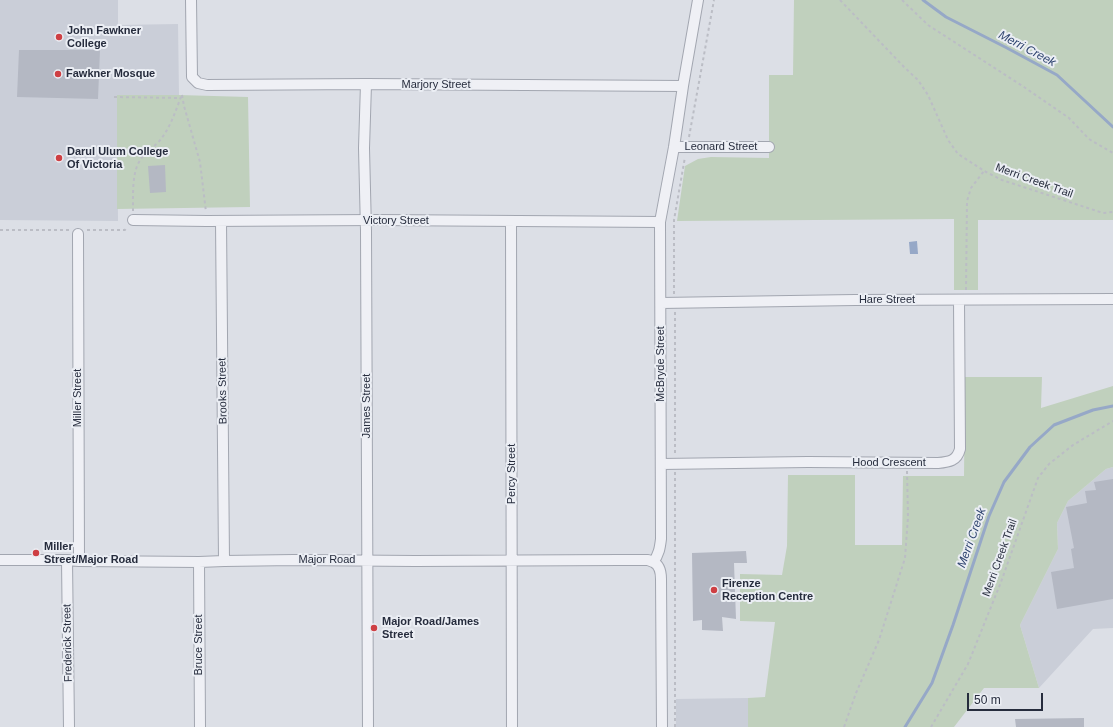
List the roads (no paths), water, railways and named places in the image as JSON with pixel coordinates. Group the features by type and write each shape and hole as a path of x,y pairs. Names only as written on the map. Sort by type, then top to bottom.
{"street":[{"name":"Marjory Street","path":"191,0 192,77 198,83 207,85 366,84 683,86"},
{"name":"McBryde Street","path":"653,562 657,557 662,539 660,222 698,0"},
{"name":"James Street","path":"366,84 364,148 366,220 368,727"},
{"name":"Leonard Street","path":"674,147 769,147"},
{"name":"Victory Street","path":"133,220 660,222"},
{"name":"Brooks Street","path":"221,221 224,561"},
{"name":"Percy Street","path":"511,222 512,727"},
{"name":"Miller Street","path":"78,234 79,561"},
{"name":"Hare Street","path":"661,302 1113,299"},
{"name":"Hood Crescent","path":"662,464 808,462 947,463 956,458 960,439 963,300"},
{"name":"Major Road","path":"0,560 199,562 368,560 648,560 653,562"},
{"name":"Frederick Street","path":"67,560 69,727"},
{"name":"Bruce Street","path":"199,562 200,727"},
{"path":"653,562 658,566 661,574 662,727"}],"water":[{"path":"917,241 918,254 910,254 909,242"}],"waterway":[{"name":"Merri Creek","path":"923,0 946,17 1057,75 1113,127"},
{"name":"Merri Creek","path":"905,727 932,683 989,516 1004,482 1030,447 1054,425 1093,410 1113,406"}],"place":[{"name":"John Fawkner College","path":"59,37"},
{"name":"Fawkner Mosque","path":"58,74"},
{"name":"Darul Ulum College Of Victoria","path":"59,158"},
{"name":"Miller Street/Major Road","path":"36,553"},
{"name":"Firenze Reception Centre","path":"714,590"},
{"name":"Major Road/James Street","path":"374,628"}]}
